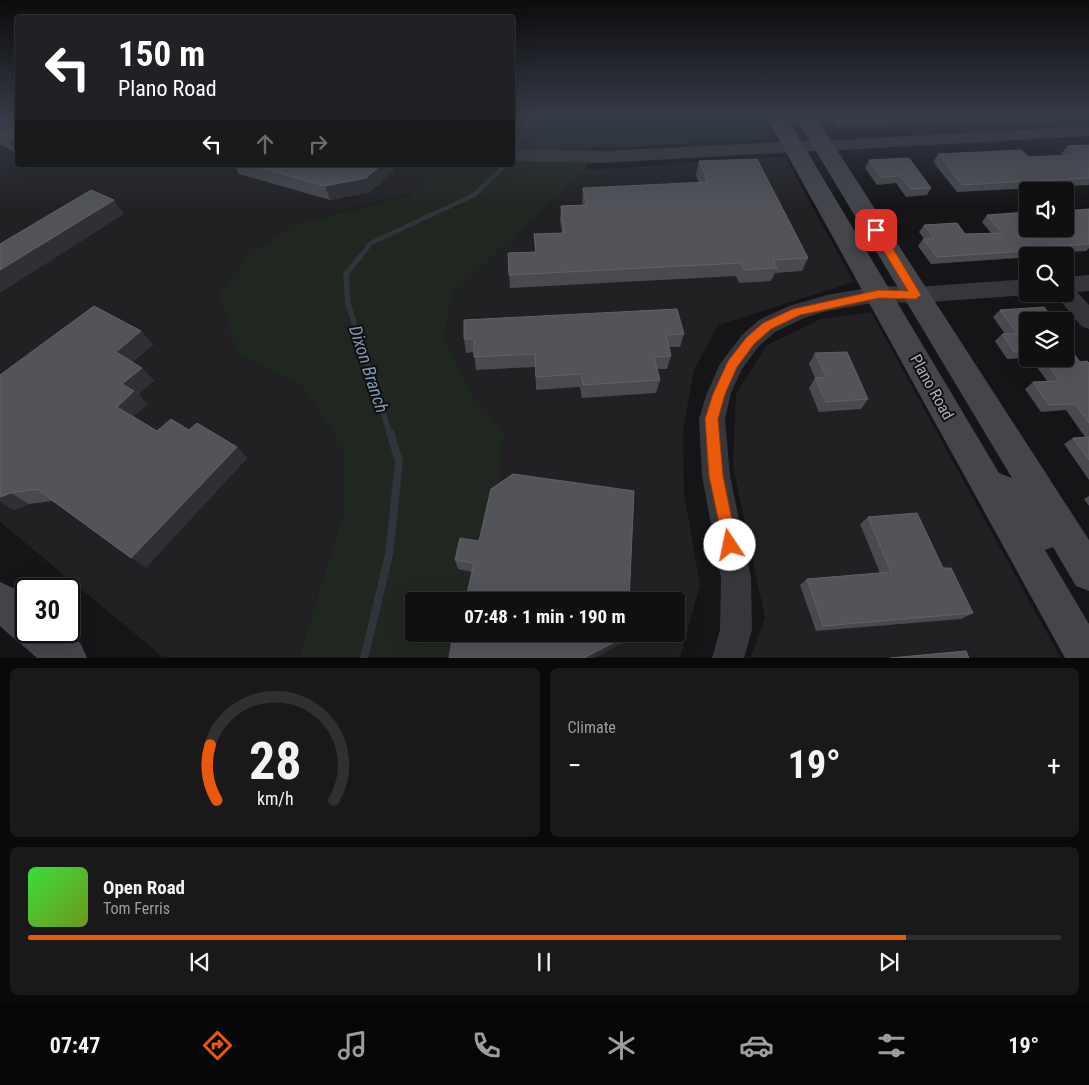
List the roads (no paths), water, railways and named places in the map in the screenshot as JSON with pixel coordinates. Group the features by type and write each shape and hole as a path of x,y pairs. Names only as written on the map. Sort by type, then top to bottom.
{"main road":[{"name":"Plano Road","path":"824,147 1088,571"},
{"name":"Plano Road","path":"794,148 1087,658"},
{"path":"988,486 1009,491 1026,506 1060,556 1070,564 1088,571"},
{"path":"0,601 15,614"},
{"path":"50,643 67,658"}],"street":[{"path":"515,155 552,157 813,147"},
{"path":"1074,284 1089,283"},
{"path":"728,658 736,630 736,578 716,476 712,419 719,394 732,364 750,341 767,326 797,312 879,294 916,295 1019,288"},
{"path":"1074,302 1089,320"}],"waterway":[{"name":"Dixon Branch","path":"360,257 371,243 474,195 504,167"},
{"name":"Dixon Branch","path":"361,255 346,274 348,304 390,434"},
{"name":"Dixon Branch","path":"364,658 389,555 399,461 390,432"}]}
